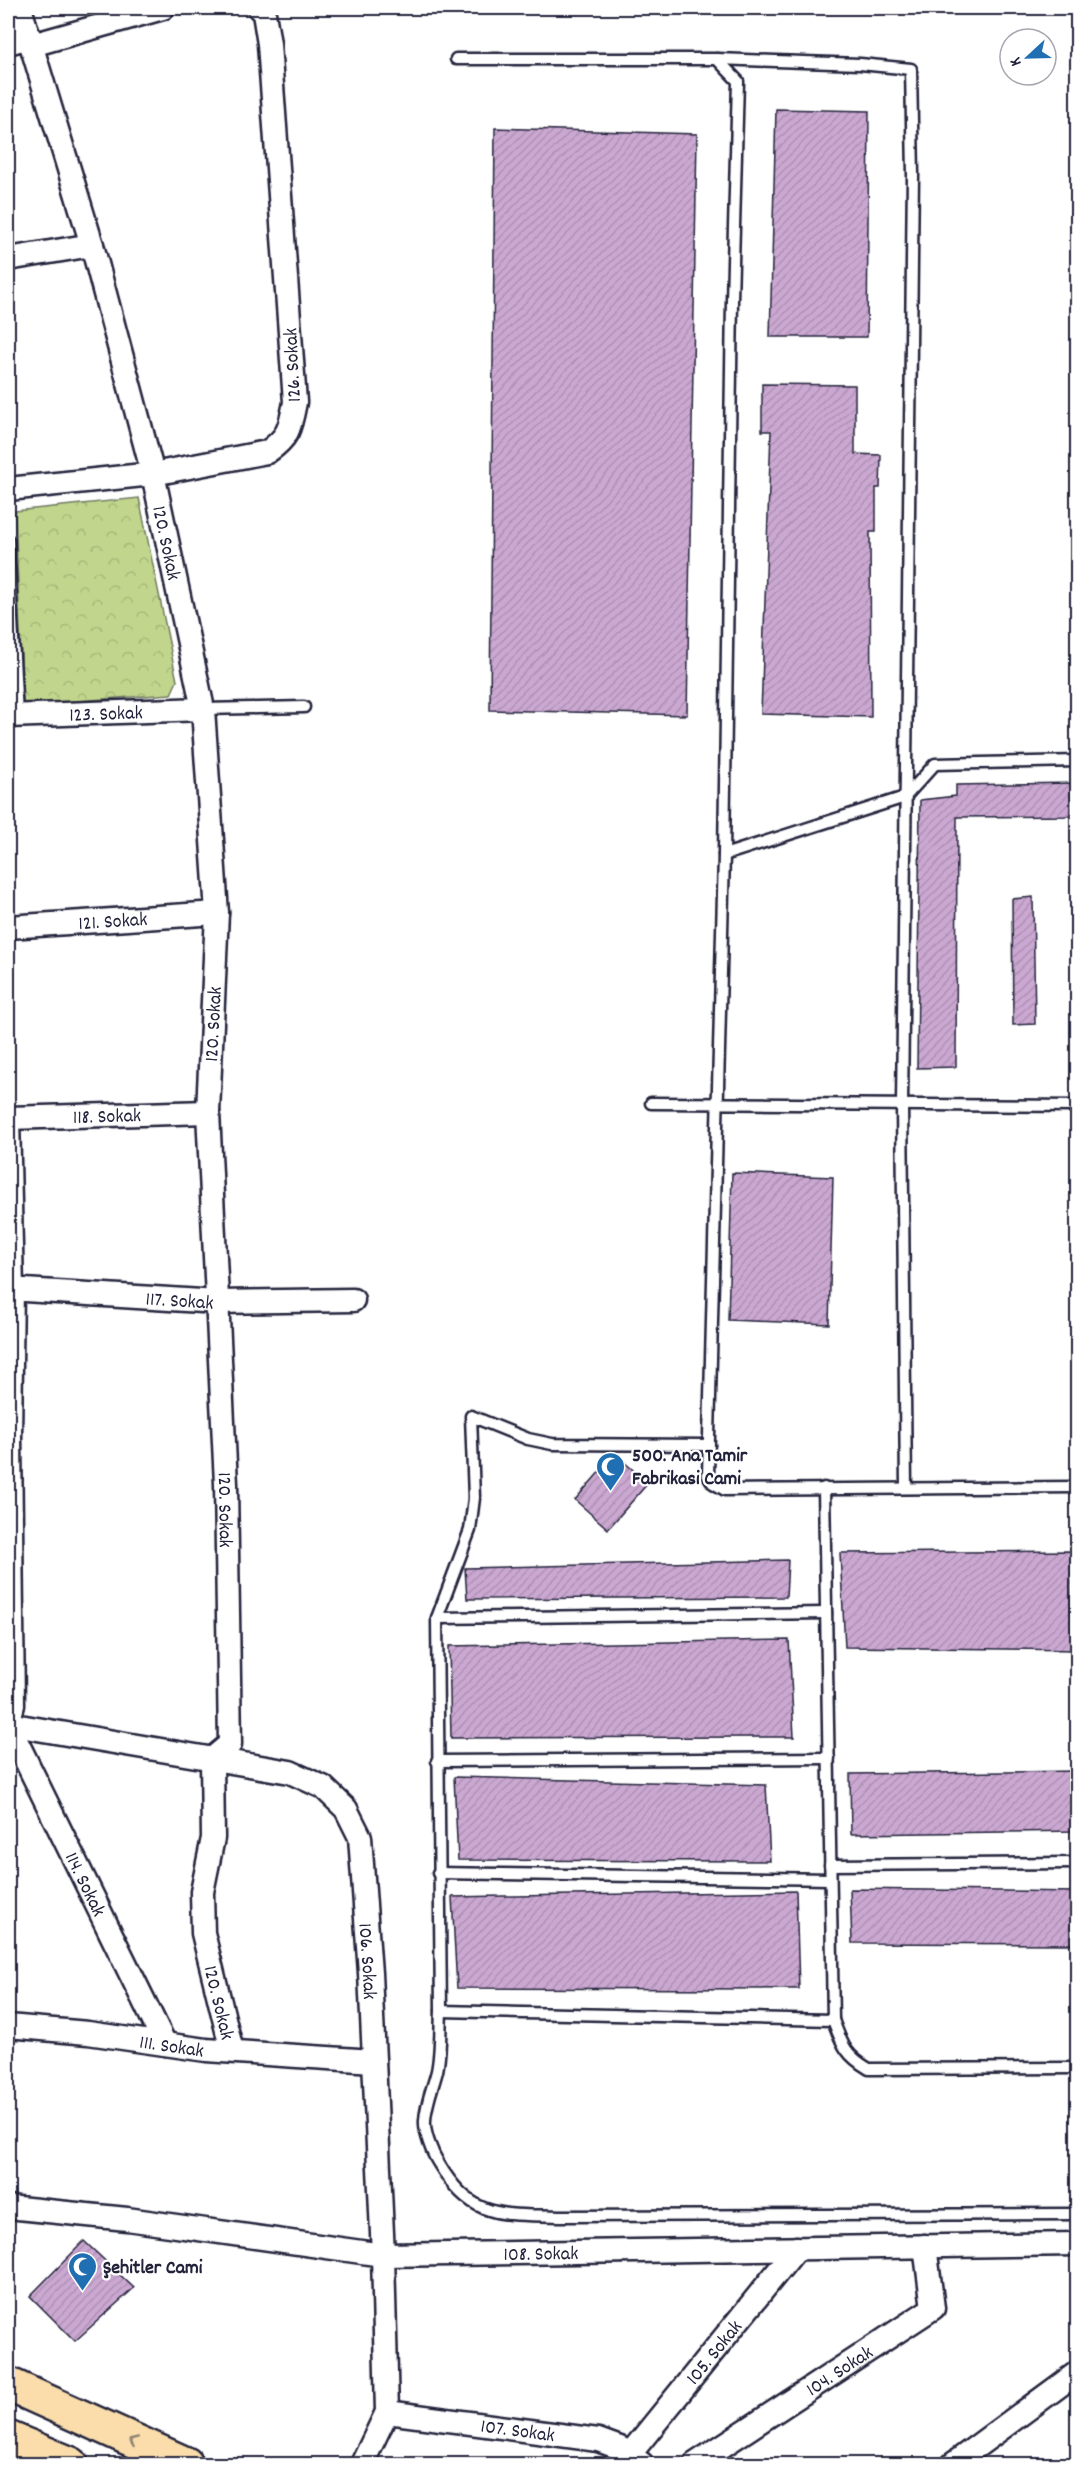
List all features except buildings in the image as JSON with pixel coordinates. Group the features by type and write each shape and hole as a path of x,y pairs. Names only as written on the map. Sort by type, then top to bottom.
{"main road":[{"path":"8,2384 186,2464"},
{"path":"8,2438 71,2464"}],"street":[{"name":"120. Sokak","path":"20,8 92,245 153,474 203,709 217,914 208,1112 226,1484 230,1744 212,1759 213,1838 202,1892 203,1934 232,2051"},
{"path":"8,43 31,41 163,8"},
{"name":"126. Sokak","path":"8,489 153,474 267,452 283,442 291,426 295,402 271,68 264,13 259,8"},
{"path":"8,259 92,245"},
{"name":"123. Sokak","path":"12,716 203,709"},
{"name":"121. Sokak","path":"8,927 217,914"},
{"name":"118. Sokak","path":"8,1118 208,1112"},
{"path":"8,1118 9,1437 14,1706 8,1724"},
{"name":"117. Sokak","path":"10,1289 218,1302 353,1300"},
{"name":"106. Sokak","path":"8,1724 290,1773 323,1787 346,1809 360,1837 374,2061 383,2255 387,2412 362,2464"},
{"name":"114. Sokak","path":"8,1724 165,2044"},
{"name":"111. Sokak","path":"8,2026 88,2033 232,2051 374,2061"},
{"name":"108. Sokak","path":"8,2207 127,2218 383,2255 1077,2244"},
{"name":"104. Sokak","path":"694,2464 933,2308 925,2246"},
{"name":"105. Sokak","path":"636,2459 796,2248"},
{"path":"953,2464 1077,2372"},
{"name":"107. Sokak","path":"387,2412 598,2440 636,2459"}],"lane":[{"path":"456,59 717,59 911,69 913,211 902,1105 906,1488"},
{"path":"717,59 738,81 718,1103 708,1475 712,1483 724,1490 1077,1487"},
{"path":"8,540 12,716"},
{"path":"203,709 304,707"},
{"path":"723,855 905,797 935,764 1077,761"},
{"path":"651,1103 1077,1106"},
{"path":"709,1445 552,1444 528,1439 471,1416 474,1498 470,1530 438,1618 437,1761 441,2011 438,2069 429,2094 424,2123 434,2156 451,2184 472,2204 500,2214 560,2216 1077,2214"},
{"path":"824,1488 833,2020 844,2050 856,2062 869,2069 1077,2068"},
{"path":"438,1618 826,1613"},
{"path":"437,1761 828,1758"},
{"path":"830,1865 1077,1863"},
{"path":"438,1873 830,1879"},
{"path":"441,2011 833,2020"}],"green space":[{"path":"139,498 177,681 171,694 23,705 15,511"}],"place":[{"name":"500. Ana Tamir Fabrikasi Cami","path":"611,1492"},
{"name":"Şehitler Cami","path":"82,2292"}]}
